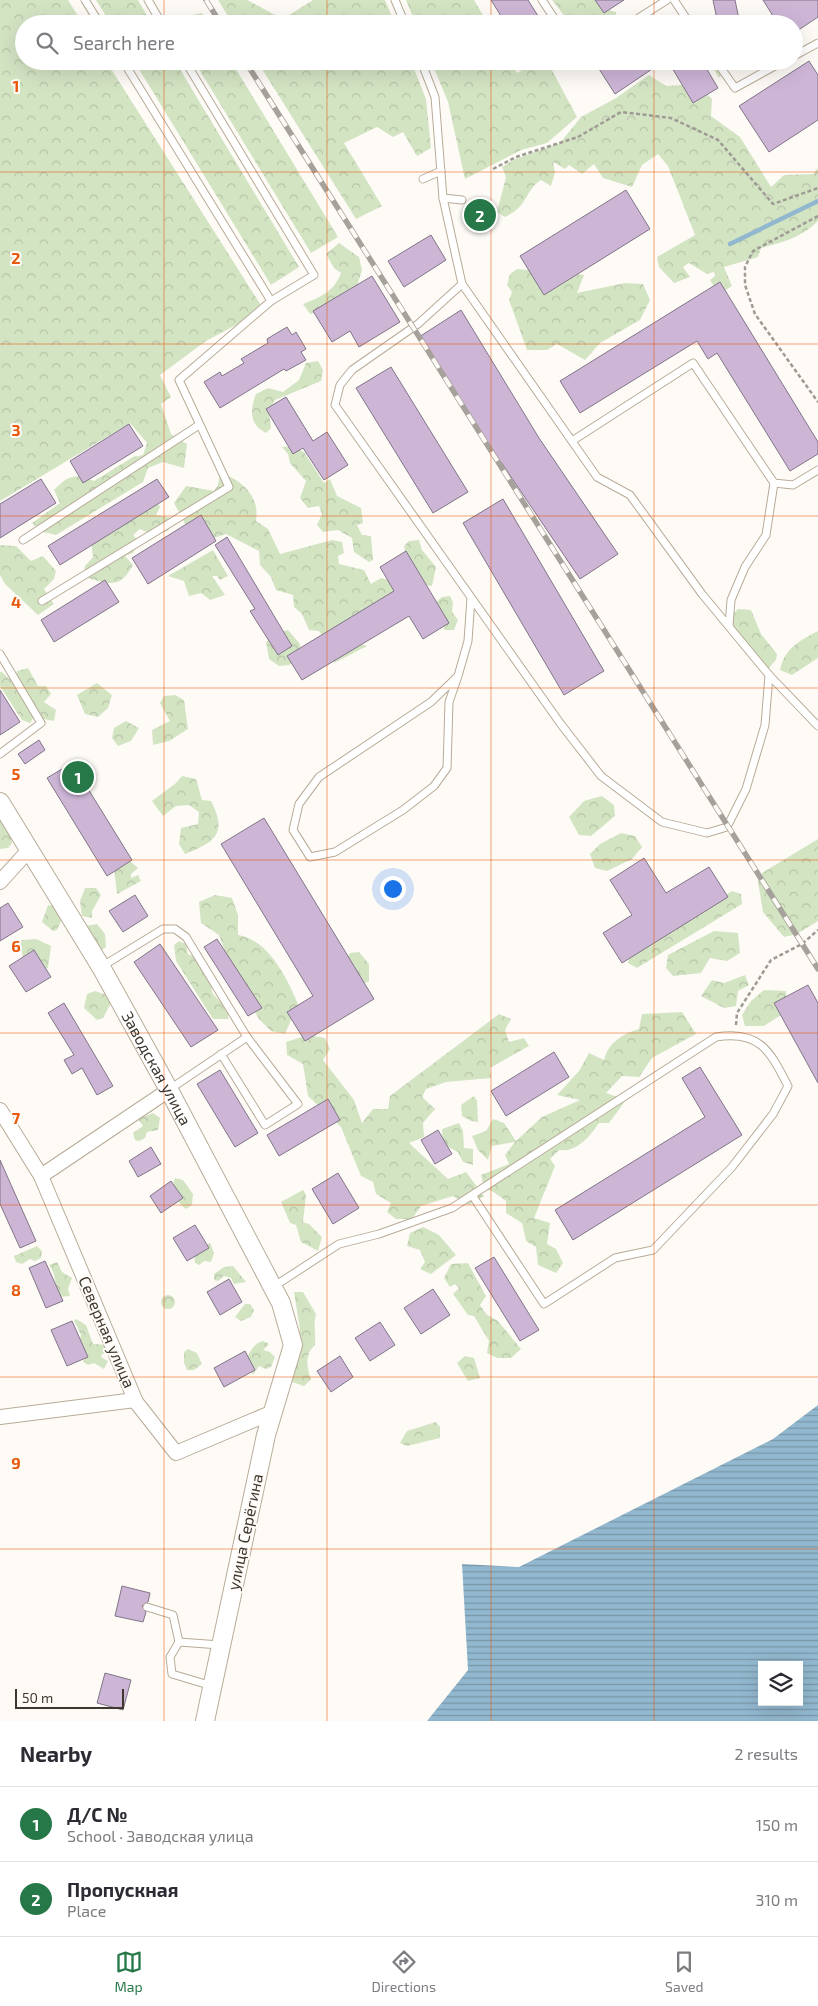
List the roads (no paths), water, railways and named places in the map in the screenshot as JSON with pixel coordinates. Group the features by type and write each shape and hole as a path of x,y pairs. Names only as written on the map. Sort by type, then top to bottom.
{"street":[{"name":"Заводская улица","path":"0,802 100,967 169,1090 281,1303 293,1345"},
{"path":"0,882 30,850"},
{"path":"41,1176 169,1090"},
{"name":"Северная улица","path":"0,1110 41,1176 135,1400 176,1454 273,1412"},
{"name":"улица Серёгина","path":"204,1721 264,1444 293,1345"},
{"path":"0,1417 135,1400"}],"lane":[{"path":"85,0 94,15"},
{"path":"148,0 157,15"},
{"path":"395,0 401,15"},
{"path":"542,0 552,15"},
{"path":"643,15 667,0"},
{"path":"674,0 684,15"},
{"path":"803,51 818,43"},
{"path":"129,70 271,301"},
{"path":"42,601 229,487 179,380 271,301 314,275 190,70"},
{"path":"424,70 435,97 443,198 462,284 597,477 630,495 769,674 818,726"},
{"path":"722,70 735,88 768,70"},
{"path":"422,179 441,171"},
{"path":"443,198 462,200"},
{"path":"462,284 418,324 352,370 340,385 335,406 560,723 601,776 662,822 707,833 727,826 746,789 765,724 769,674"},
{"path":"572,441 693,363 774,483 766,535 745,567 731,600 730,626"},
{"path":"23,540 199,425"},
{"path":"774,483 793,485 818,470"},
{"path":"458,676 431,702 319,777 299,804 293,830 310,857 335,852 403,810 434,786 447,768 449,702 458,676 468,641 471,598"},
{"path":"0,654 41,723 0,754"},
{"path":"100,967 163,929 175,929 186,937 247,1037 298,1104 265,1125 221,1054"},
{"path":"273,1287 339,1244 379,1234 452,1208 472,1195 716,1037 736,1034 757,1042 773,1056 788,1086 773,1114 732,1167 653,1250 615,1258 544,1304 472,1195"},
{"path":"169,1090 247,1037"},
{"path":"147,1607 173,1615 179,1642 170,1658 172,1674 212,1686"},
{"path":"179,1642 221,1645"}],"water":[{"path":"818,1405 818,1721 427,1721 468,1670 462,1564 519,1567 773,1439"}],"waterway":[{"path":"730,244 818,201"}],"railway":[{"path":"206,0 215,15"},
{"path":"251,70 818,969"}],"place":[{"name":"Пропускная","path":"480,215"},
{"name":"Д/С №","path":"78,777"}]}
